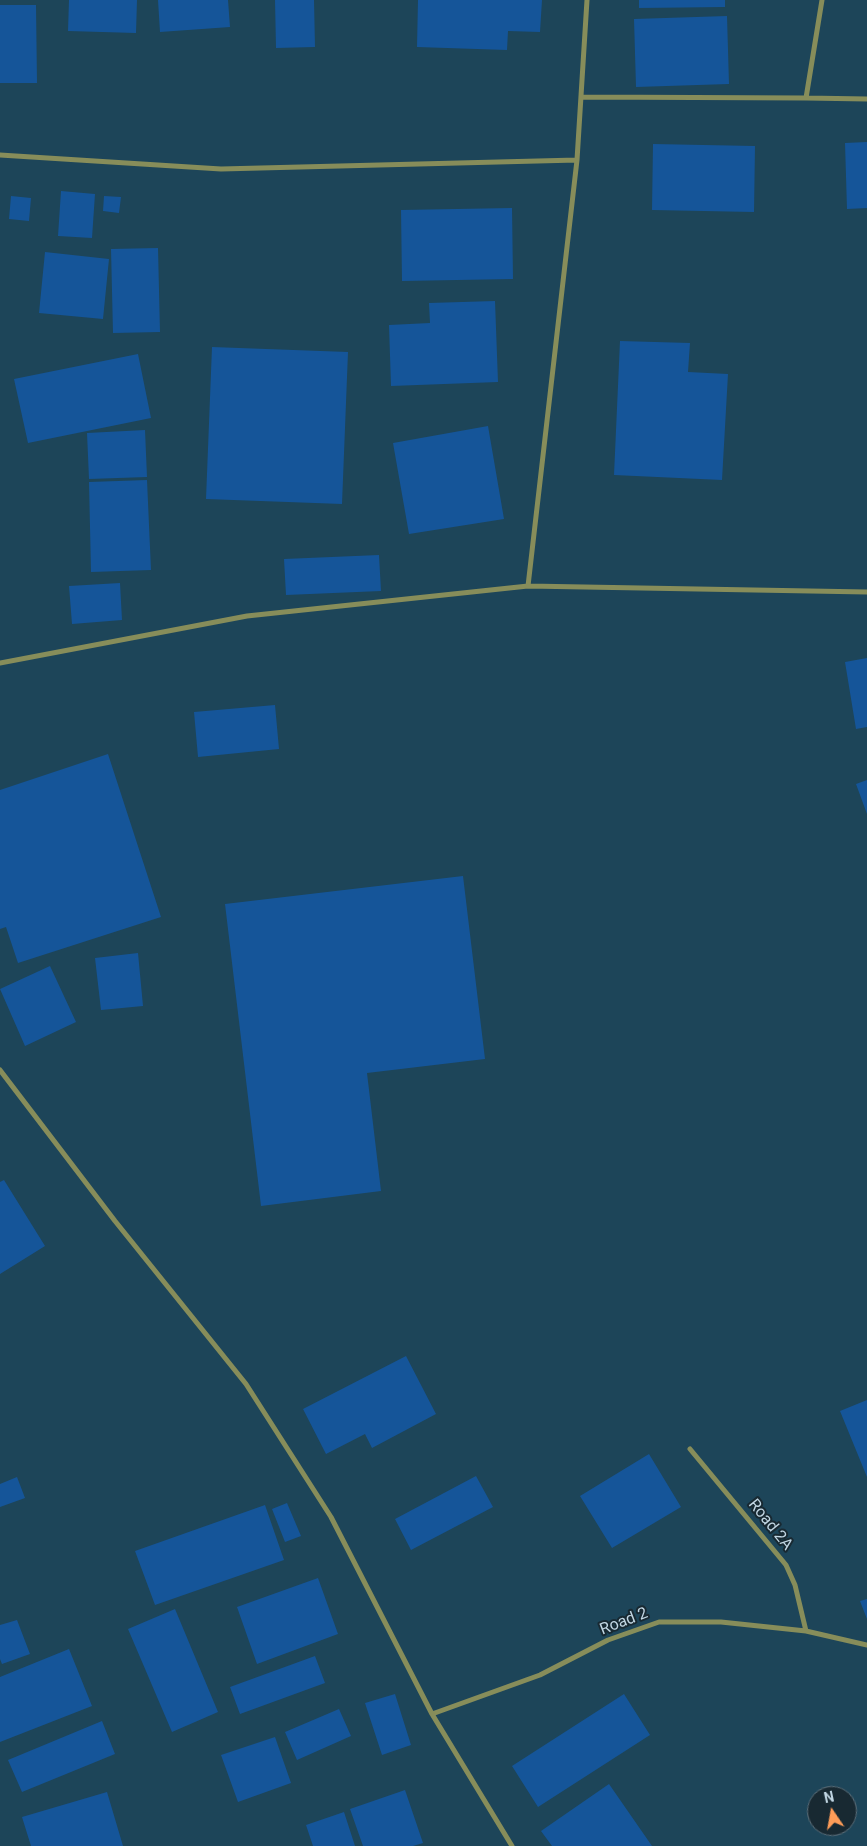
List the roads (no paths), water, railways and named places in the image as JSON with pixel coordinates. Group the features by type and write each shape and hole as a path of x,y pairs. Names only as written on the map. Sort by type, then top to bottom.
{"street":[{"path":"528,586 578,160 587,0"},
{"path":"806,98 822,0"},
{"path":"582,97 867,99"},
{"path":"0,155 222,169 578,160"},
{"path":"0,662 247,616 528,586 867,592"},
{"path":"0,1070 115,1221 246,1384 332,1517 432,1714 512,1846"},
{"name":"Road 2A","path":"690,1448 786,1565 795,1585 806,1631"},
{"name":"Road 2","path":"432,1714 540,1675 608,1640 659,1622 721,1622 806,1631 867,1645"}]}
